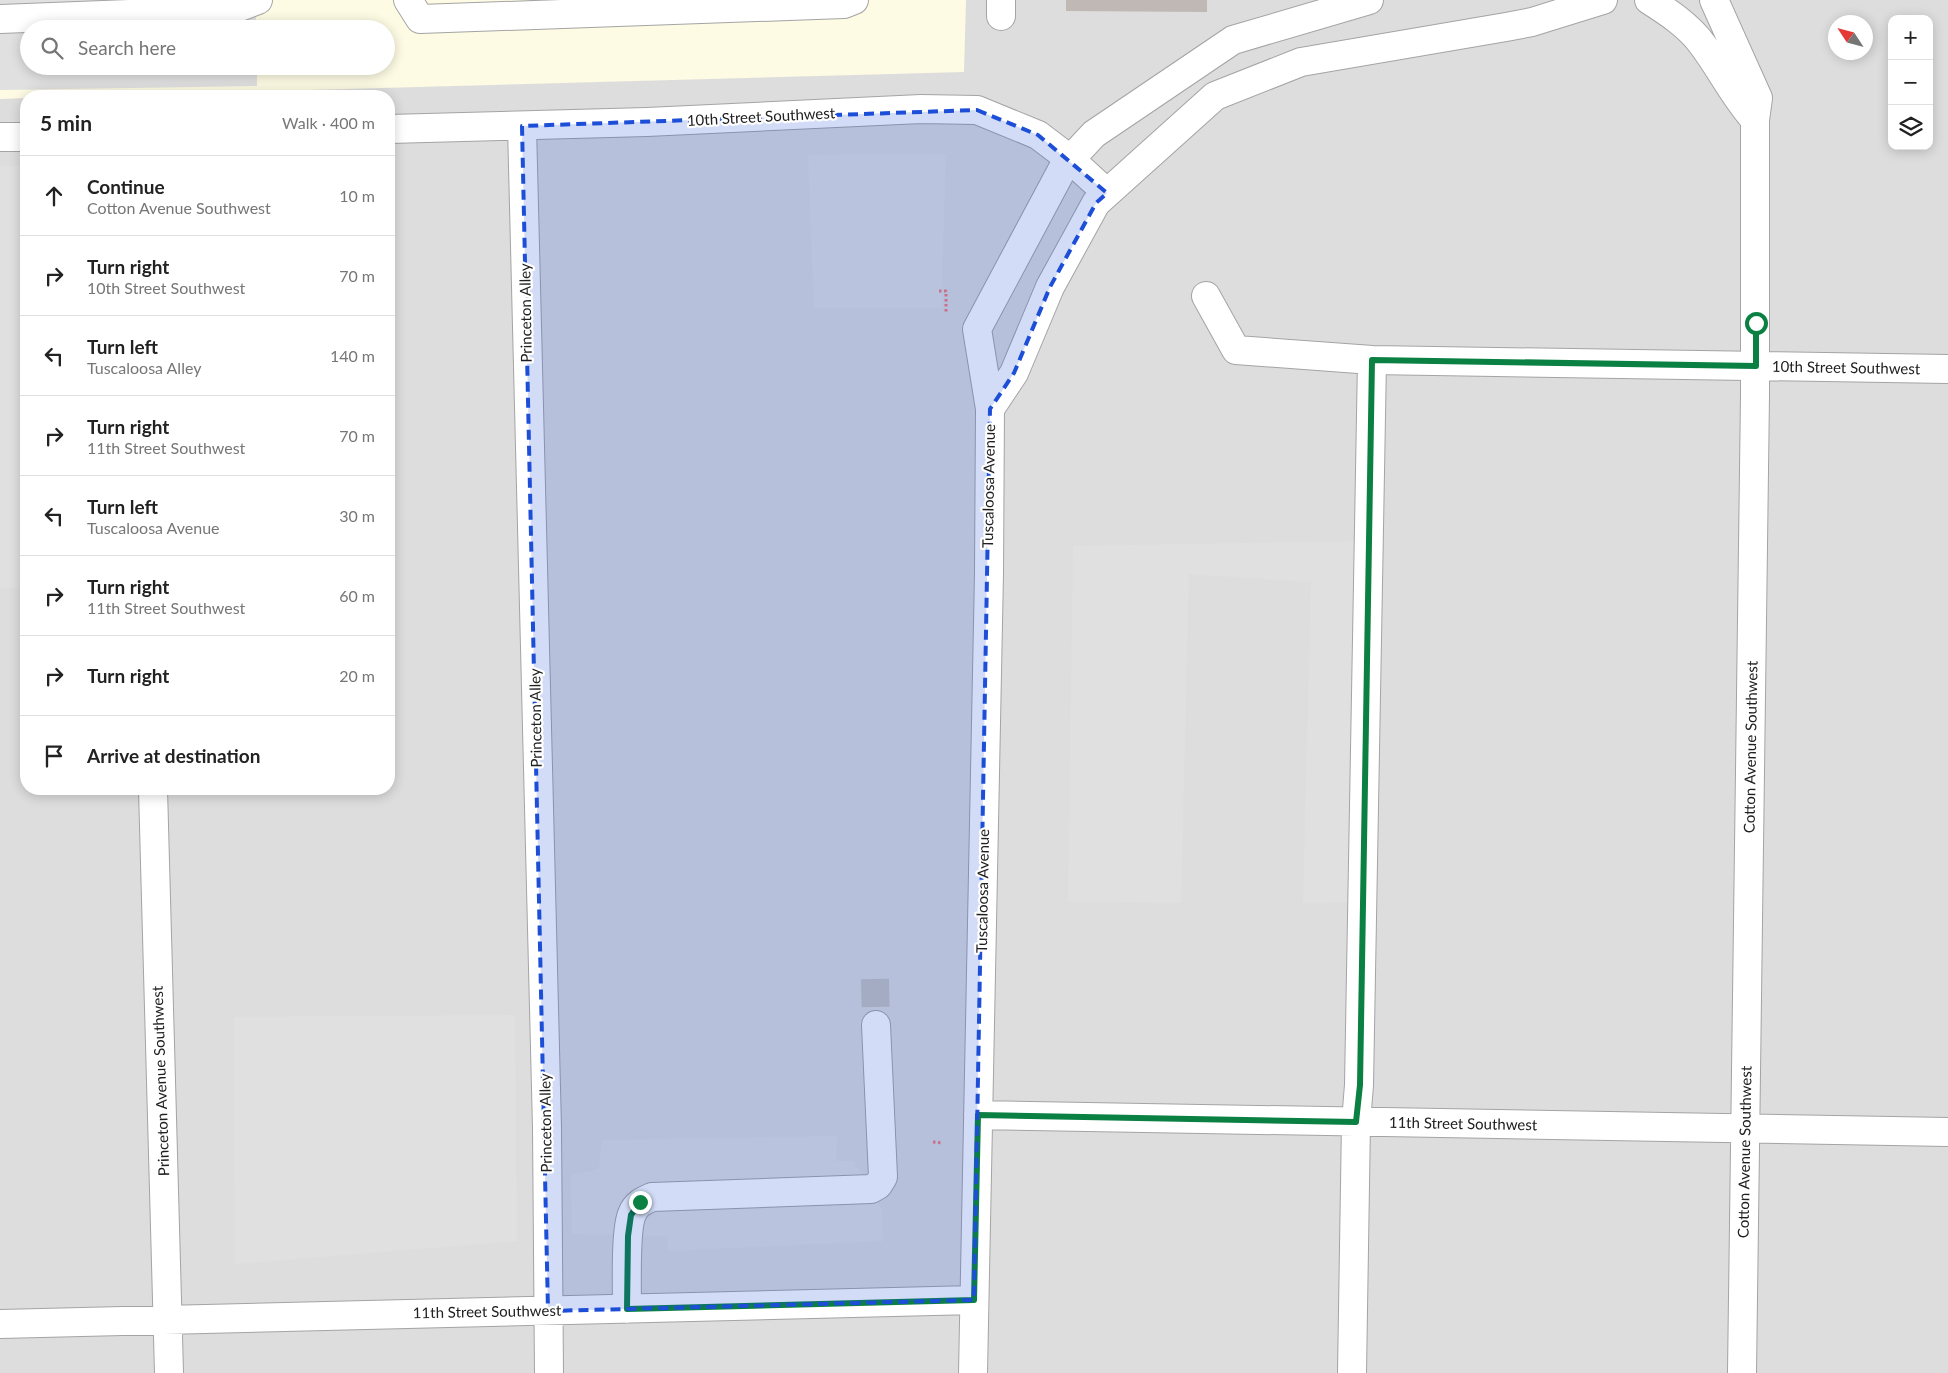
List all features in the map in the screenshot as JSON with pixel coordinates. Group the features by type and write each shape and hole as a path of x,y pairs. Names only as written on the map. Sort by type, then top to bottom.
{"street":[{"path":"0,19 258,0"},
{"path":"408,0 420,19 844,4 854,0"},
{"name":"Tuscaloosa Avenue","path":"973,1373 990,409 977,329 1064,166 1094,134 1233,40 1369,0"},
{"path":"990,409 1014,373 1054,278 1096,203 1215,96 1301,62 1506,28 1603,0"},
{"path":"1649,0 1682,24 1702,43 1741,104 1755,120"},
{"name":"Cotton Avenue Southwest","path":"1714,0 1758,98 1755,120 1756,366 1742,1373"},
{"name":"10th Street Southwest","path":"395,129 522,126 921,109 977,110 1038,135 1071,160 1106,193"},
{"name":"Princeton Alley","path":"522,126 547,1128 549,1373"},
{"path":"0,137 20,137"},
{"name":"10th Street Southwest","path":"1206,296 1236,350 1372,360 1948,369"},
{"path":"1352,1373 1356,1122 1360,1085 1372,360"},
{"name":"Princeton Avenue Southwest","path":"153,795 169,1373"},
{"path":"627,1309 628,1236 631,1215 640,1202 652,1197 871,1189 878,1185 882,1178 876,1025"},
{"name":"11th Street Southwest","path":"978,1115 1948,1132"},
{"name":"11th Street Southwest","path":"0,1324 974,1300"}],"path":[{"path":"933,1142 942,1143"}],"highlighted area":[{"path":"977,110 1038,135 1107,193 1096,203 1050,287 1014,373 990,409 974,1300 548,1311 522,126"}],"shaded area":[{"path":"0,0 1948,0 1948,1373 0,1373"},
{"path":"0,0 966,0 964,72 308,90 20,90 20,98 0,99"},
{"path":"0,0 256,0 256,20 20,20 20,75 257,75 257,86 0,90"},
{"path":"946,154 941,308 814,308 808,155"},
{"path":"0,166 20,166 20,587 0,588"},
{"path":"1357,541 1353,902 1303,903 1311,582 1189,574 1181,903 1068,901 1073,546"},
{"path":"515,1015 517,1241 235,1264 234,1017"},
{"path":"837,1136 836,1161 854,1161 882,1210 883,1241 668,1251 668,1236 572,1234 571,1175 599,1169 602,1140"}],"building":[{"path":"1066,0 1207,0 1207,12 1066,11"}],"tunnel":[{"path":"875,979 876,1025"}],"route":[{"path":"640,1202 631,1215 628,1236 627,1309 974,1300 978,1115 1356,1122 1360,1085 1372,360 1756,366 1756,323"}]}
